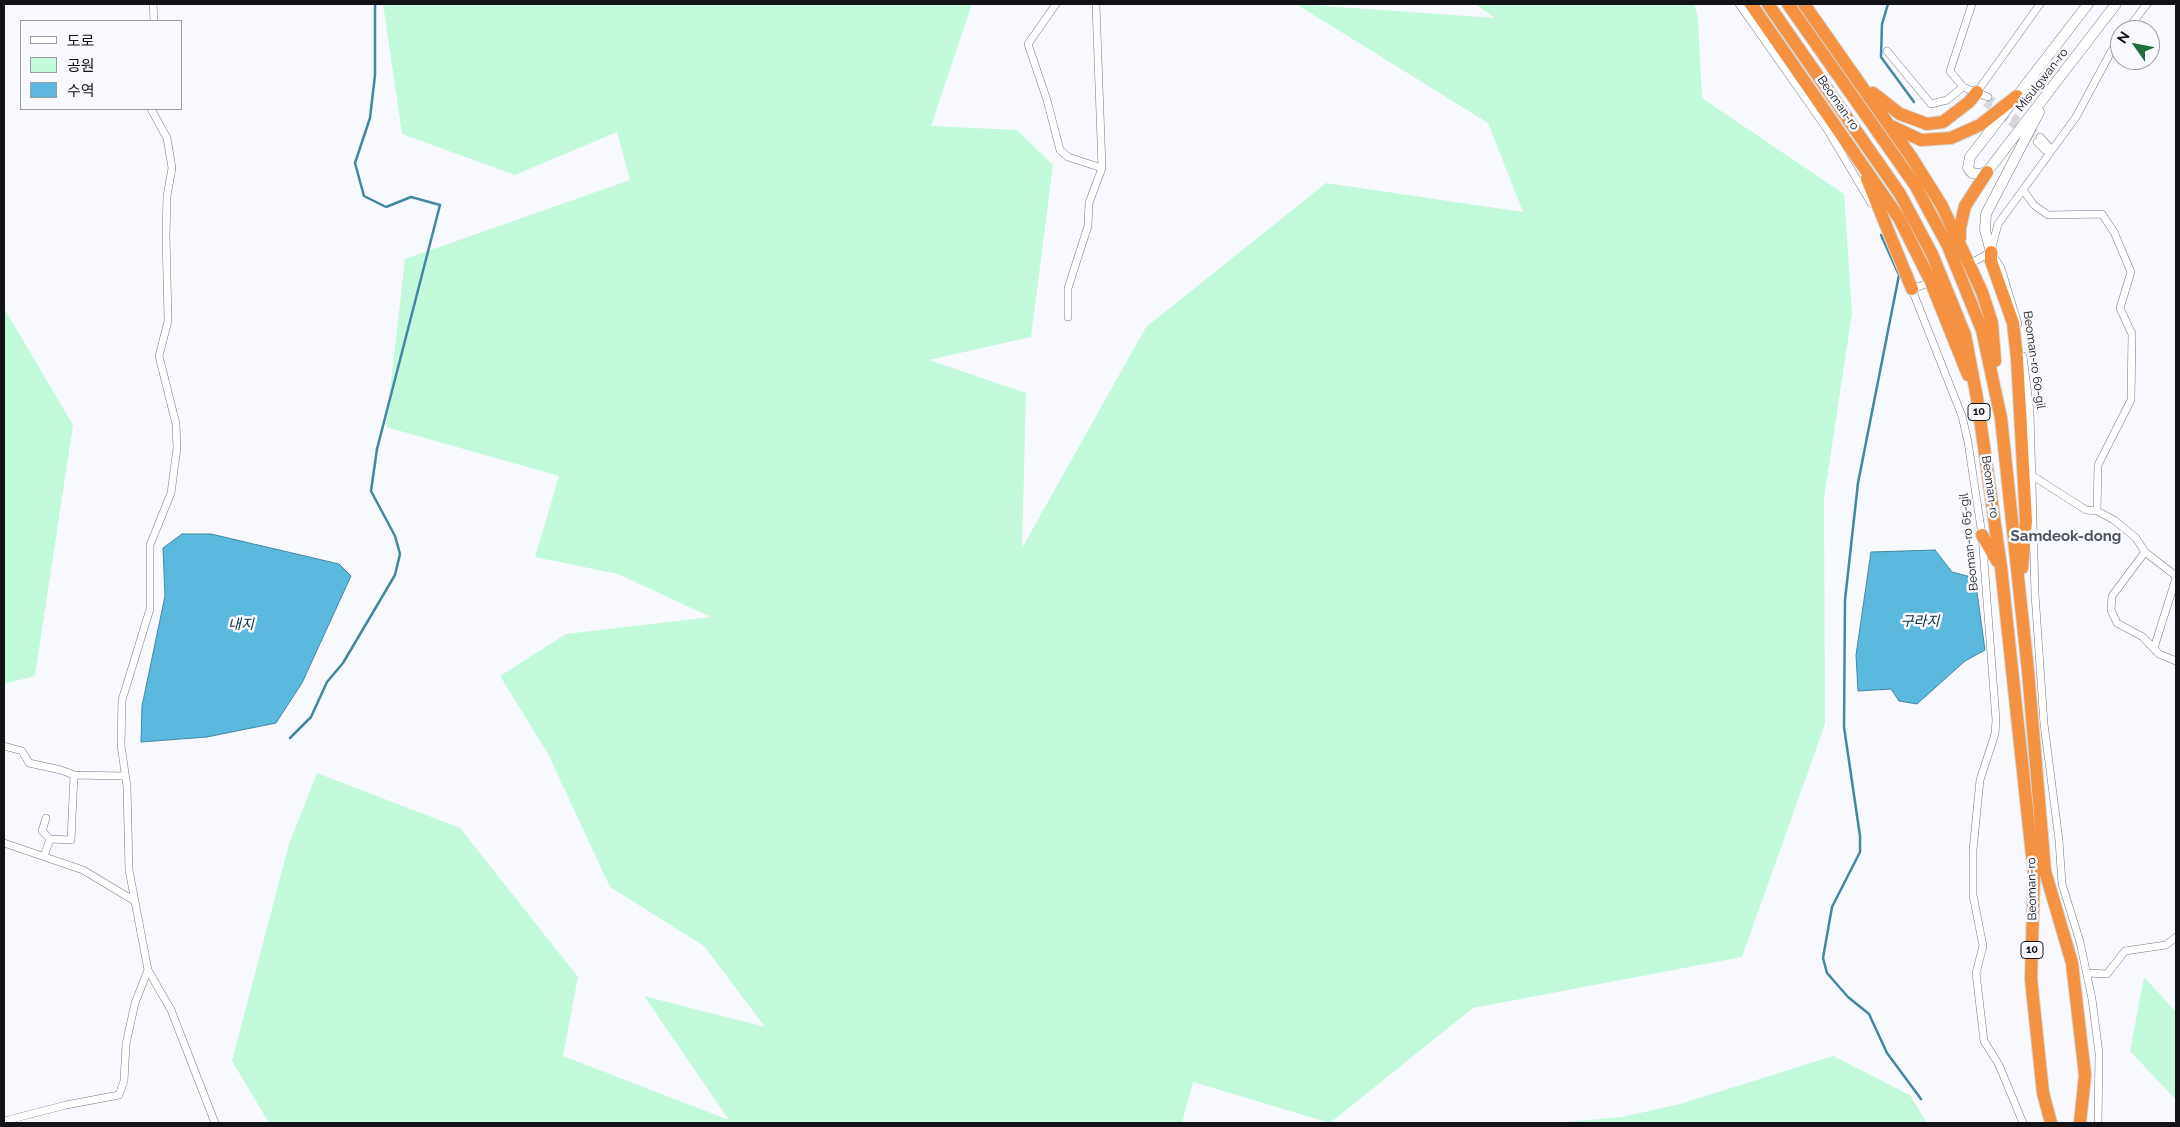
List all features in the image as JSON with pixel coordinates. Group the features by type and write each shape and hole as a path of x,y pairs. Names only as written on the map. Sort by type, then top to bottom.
{"highway":[{"path":"1751,4 1891,205 1930,280 1977,398"},
{"name":"Beoman-ro","path":"1768,4 1884,169 1918,224 1942,276 1965,335 1977,398 2001,568 2034,874 2031,979 2043,1093 2051,1123"},
{"name":"Beoman-ro","path":"1788,4 1898,159 1933,216 1982,330 2001,418 2045,871 2072,963 2078,1008 2085,1075 2080,1123"},
{"path":"1804,4 1928,182 1961,244 1982,292 1992,324 2001,418"},
{"path":"1858,81 1893,110 1927,124 1942,122 1983,97"},
{"path":"1889,124 1921,140 1931,141 1951,138 1980,125 2017,96"},
{"path":"1858,155 1912,289"},
{"path":"1961,244 1960,228 1965,206 1987,172"},
{"path":"1991,252 1991,261 2013,323 2017,358 2026,521 2019,595"},
{"path":"1982,535 2001,568"}],"main road":[{"name":"Misulgwan-ro","path":"2088,4 1969,161 1968,168 1972,173 1987,172 2116,4"},
{"path":"1991,252 1985,230 1986,214 2056,82"}],"street":[{"path":"153,4 154,20"},
{"path":"1056,4 1028,44 1047,100 1060,150 1068,157 1102,168"},
{"path":"1068,317 1068,288 1088,226 1089,203 1102,168 1096,4"},
{"name":"Beoman-ro 65-gil","path":"1739,4 1827,129 1869,198 1912,289 1962,416 1968,442 1982,535 1996,720 1995,734 1980,780 1974,850 1973,895 1983,946 1976,972 1984,1041 1999,1066 2024,1123"},
{"path":"1972,4 1950,72 1964,88 1983,97 2040,4"},
{"path":"2135,20 2147,4"},
{"path":"1887,51 1931,104 1947,100 1964,88"},
{"path":"1975,261 1991,252 1998,224 2076,117 2110,54"},
{"path":"152,110 167,138 172,168 167,196 168,321 159,356 176,424 177,448 171,492 150,545 150,609 122,700 121,745 125,776 129,870 133,900 142,930 148,970 171,1010 214,1123"},
{"path":"2039,139 2052,150"},
{"path":"2023,190 2034,205 2048,215 2102,214 2114,232 2131,272 2120,308 2132,334 2131,400 2098,465 2097,511"},
{"name":"Beoman-ro 60-gil","path":"1991,252 2002,268 2016,313 2030,412 2035,594 2044,724 2059,840 2062,884 2088,973 2099,1053 2098,1123"},
{"path":"1912,289 1926,284"},
{"path":"2033,476 2086,510 2097,511 2114,520 2136,538 2145,552 2176,577 2154,648"},
{"path":"2145,552 2112,596 2111,610 2117,623 2143,637 2159,654 2176,660"},
{"path":"4,746 22,752 29,763 61,770 74,776 125,776"},
{"path":"46,818 42,831 50,839 71,840 74,776"},
{"path":"44,856 50,839"},
{"path":"4,843 83,870 133,900"},
{"path":"2088,973 2107,974 2125,951 2166,945 2176,937"},
{"path":"4,1121 66,1105 119,1096 124,1081 126,1044 135,1003 148,970"}],"green space":[{"path":"383,4 972,4 931,126 1017,130 1053,165 1031,337 929,360 1026,393 1022,548 1146,327 1326,183 1523,212 1488,123 1296,4 1495,18 1475,4 1694,4 1698,18 1702,98 1844,194 1852,313 1824,498 1825,724 1742,957 1473,1008 1330,1123 1193,1082 1182,1123 269,1123 232,1061 289,844 317,773 460,828 578,977 563,1056 729,1120 644,996 765,1027 704,946 610,887 548,754 500,676 566,634 711,617 618,574 535,557 559,476 386,427 405,259 630,180 617,132 515,175 402,134"},
{"path":"4,308 73,425 35,676 4,684"},
{"path":"2144,977 2176,1012 2176,1100 2130,1051"},
{"path":"1833,1056 1910,1095 1927,1123 1555,1123 1622,1117 1680,1104"}],"water":[{"name":"내지","path":"182,534 211,534 339,564 351,576 302,683 276,723 207,737 141,742 142,706 165,596 163,548"},
{"name":"구라지","path":"1935,550 1952,572 1975,578 1985,650 1965,661 1917,704 1899,701 1891,689 1858,691 1856,655 1871,552"}],"waterway":[{"path":"290,738 311,717 327,682 343,663 395,575 400,554 395,536 371,491 377,449 440,205 411,197 386,207 364,196 355,163 370,118 375,75 375,4"},
{"path":"1888,4 1882,24 1881,57 1914,102"},
{"path":"1881,235 1899,275 1858,483 1845,600 1844,727 1860,836 1860,852 1832,907 1823,958 1827,973 1848,997 1869,1014 1887,1053 1921,1099"}],"tunnel":[{"path":"1988,97 2040,137"},
{"path":"1985,103 2037,142"}],"district":[{"name":"Samdeok-dong","path":"2066,536"}]}
